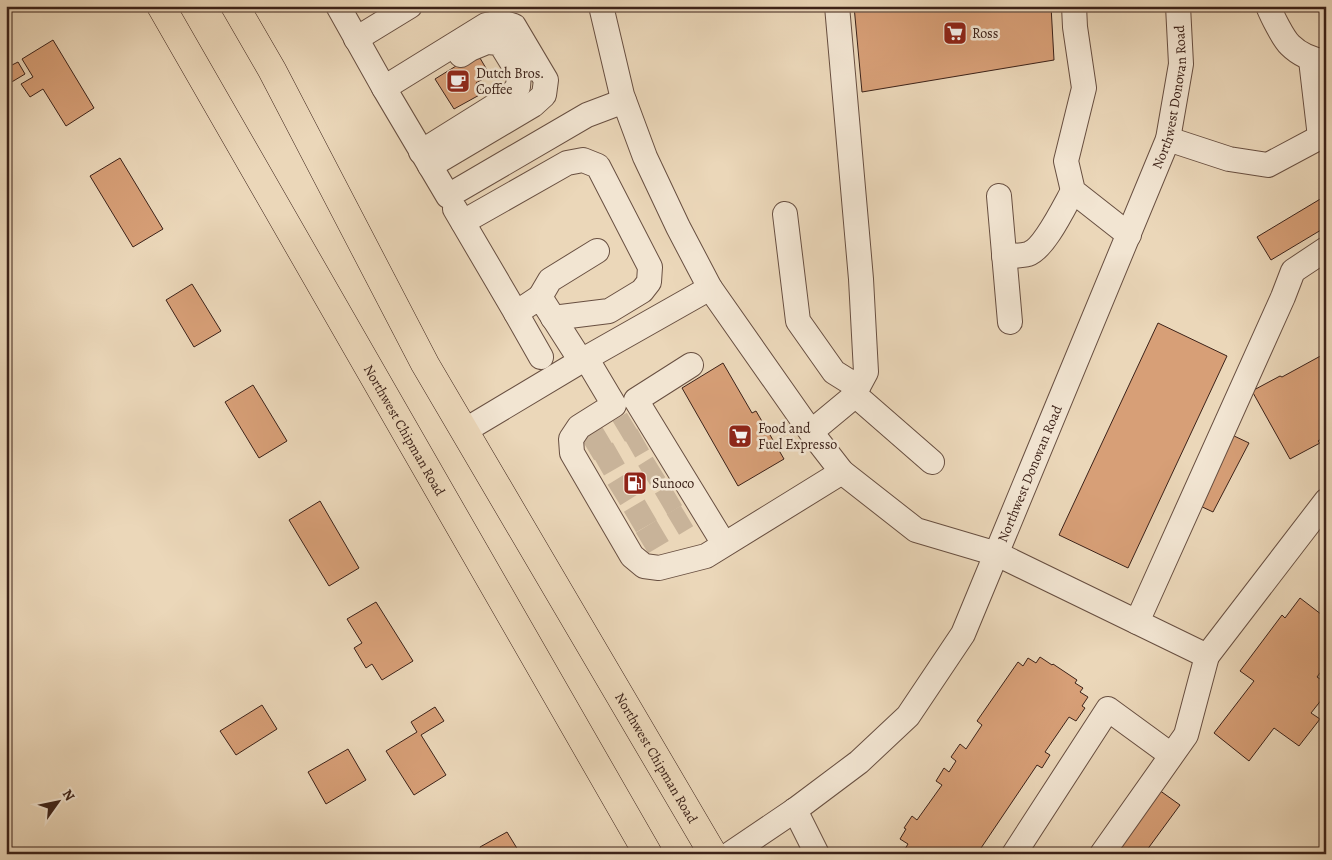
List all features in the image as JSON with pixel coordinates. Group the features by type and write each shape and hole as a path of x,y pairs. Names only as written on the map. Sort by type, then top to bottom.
{"main road":[{"name":"Northwest Chipman Road","path":"161,6 648,854"},
{"name":"Northwest Chipman Road","path":"235,6 272,70 425,364 713,854"}],"street":[{"path":"338,6 386,93 542,357"},
{"path":"356,39 410,6"},
{"path":"601,6 624,101 645,157 678,227 710,288 811,432 842,472 916,530 997,554 1207,656"},
{"path":"811,432 852,398 866,372 861,279 837,6"},
{"path":"1004,256 1028,254 1038,248 1072,191 1066,161 1084,88 1075,27 1074,6"},
{"name":"Northwest Donovan Road","path":"730,854 795,810 859,762 908,716 963,634 1168,139 1181,64 1178,6"},
{"path":"1168,139 1229,159 1268,165 1323,136 1319,61 1289,45 1268,6"},
{"path":"386,93 486,25 500,22 514,26 546,80 544,95 533,105 425,159"},
{"path":"448,196 587,115 624,101"},
{"path":"463,222 567,163 583,160 598,166 650,267 649,282 642,291 609,311 553,318"},
{"path":"1072,191 1129,235"},
{"path":"999,196 1010,322"},
{"path":"785,214 798,321 834,372 856,390 932,462"},
{"path":"1137,622 1293,271 1326,249"},
{"path":"516,312 540,297 550,280 597,251"},
{"path":"464,430 710,288"},
{"path":"540,297 583,360 638,419 694,511 724,544"},
{"path":"691,365 638,419 579,428 571,439 572,452 586,462 636,547 632,556 644,566 659,568 706,556 842,472"},
{"path":"1102,854 1186,735 1207,656 1326,501"},
{"path":"1014,854 1108,709 1171,755"},
{"path":"795,810 817,854"}],"building":[{"name":"Ross","path":"854,6 1051,6 1054,60 862,92"},
{"path":"53,40 94,108 66,126 43,89 30,97 21,84 33,77 22,59"},
{"name":"Dutch Bros. Coffee","path":"477,53 490,75 476,83 483,93 454,109 435,79"},
{"path":"18,62 25,74 10,83 6,77 6,68"},
{"path":"120,158 163,229 133,247 90,176"},
{"path":"1322,198 1326,204 1326,227 1271,260 1257,237"},
{"path":"192,284 221,331 194,347 166,300"},
{"path":"1158,323 1227,356 1128,568 1059,535"},
{"path":"1326,353 1326,436 1318,441 1320,443 1290,459 1252,391"},
{"name":"Food and Fuel Expresso","path":"723,363 752,413 756,411 784,459 738,486 682,388"},
{"path":"253,385 287,441 259,458 225,402"},
{"path":"1232,435 1249,443 1213,512 1196,504"},
{"path":"320,501 359,568 329,586 289,520"},
{"path":"1300,598 1326,618 1326,665 1317,677 1326,683 1326,694 1311,713 1320,719 1299,746 1274,728 1249,761 1214,733 1254,681 1240,671 1282,615 1285,618"},
{"path":"376,602 413,661 382,680 372,664 366,668 354,648 362,643 347,619"},
{"path":"1040,657 1077,680 1075,683 1083,688 1080,692 1088,697 1082,706 1085,708 1076,721 1069,717 1045,752 1050,755 1042,768 1037,765 977,854 913,854 905,849 908,844 900,839 906,829 904,828 912,816 917,820 942,785 936,781 944,768 949,772 956,761 951,757 960,744 966,749 982,725 977,721 1018,662 1023,666 1028,658 1036,663"},
{"path":"262,705 277,729 236,755 220,731"},
{"path":"435,707 444,721 421,735 446,775 414,795 386,751 417,732 411,722"},
{"path":"348,749 366,780 326,804 308,772"},
{"path":"1159,790 1180,805 1144,854 1112,854"},
{"path":"507,832 522,854 483,854 480,847"}],"tunnel":[{"path":"588,450 633,423"},
{"path":"598,465 643,439"},
{"path":"614,495 659,467"},
{"path":"630,522 676,495"},
{"path":"642,543 687,516"}],"place":[{"name":"Ross","path":"955,33"},
{"name":"Dutch Bros. Coffee","path":"458,81"},
{"name":"Food and Fuel Expresso","path":"740,436"},
{"name":"Sunoco","path":"635,483"}]}
